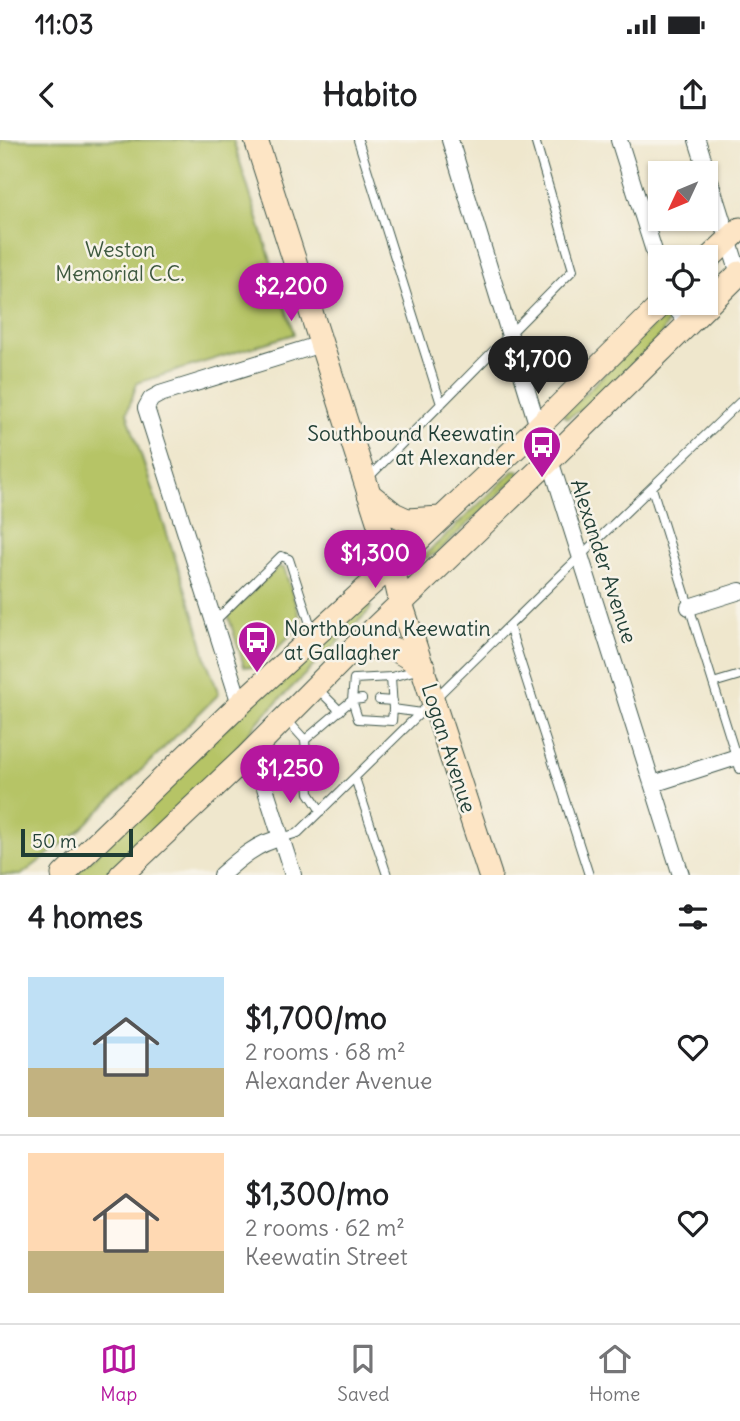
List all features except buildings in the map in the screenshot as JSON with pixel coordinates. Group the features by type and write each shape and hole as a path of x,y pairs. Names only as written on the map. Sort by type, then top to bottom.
{"main road":[{"name":"Logan Avenue","path":"256,140 392,565 401,603 424,668 428,706 490,875"},
{"path":"718,249 734,234"},
{"path":"121,875 247,756 740,275"},
{"path":"63,875 240,704 538,427 651,315"},
{"path":"366,487 394,514 407,520 441,518"},
{"path":"351,652 383,645 400,652 424,668"}],"street":[{"name":"Alexander Avenue","path":"450,140 681,875"},
{"path":"619,140 652,245"},
{"path":"697,140 734,234 740,275"},
{"path":"681,315 689,325"},
{"path":"240,704 146,408 151,399 160,394 321,344"},
{"path":"689,607 740,591"},
{"path":"247,756 261,775 293,875"},
{"path":"653,784 739,761"},
{"path":"221,875 251,850 281,838"}],"lane":[{"path":"358,140 441,404"},
{"path":"366,487 441,404 573,270 535,140"},
{"path":"281,838 298,833 740,402"},
{"path":"652,488 739,761"},
{"path":"214,622 281,556 289,559 314,636"},
{"path":"509,626 589,875"},
{"path":"391,677 392,721 358,719 352,700 354,679 391,677 424,668"},
{"path":"713,682 740,675"},
{"path":"316,687 340,711"},
{"path":"305,740 352,700 362,699"},
{"path":"379,700 393,705 428,706"},
{"path":"285,718 305,740 309,793 321,811"},
{"path":"355,778 387,875"}],"green space":[{"name":"Weston Memorial C.C.","path":"0,140 233,140 294,334 137,383 127,413 219,694 78,832 21,875 0,875"},
{"path":"666,317 668,321 661,336 590,405 567,418 563,415 661,318"},
{"path":"515,470 520,471 516,478 437,553 425,559 425,555"},
{"path":"278,567 284,568 302,624 257,668 244,666 228,615"},
{"path":"366,604 371,607 369,611 263,716 209,777 106,875 75,875 232,722"}],"place":[{"name":"Southbound Keewatin at Alexander","path":"542,479"},
{"name":"Northbound Keewatin at Gallagher","path":"257,674"}]}
